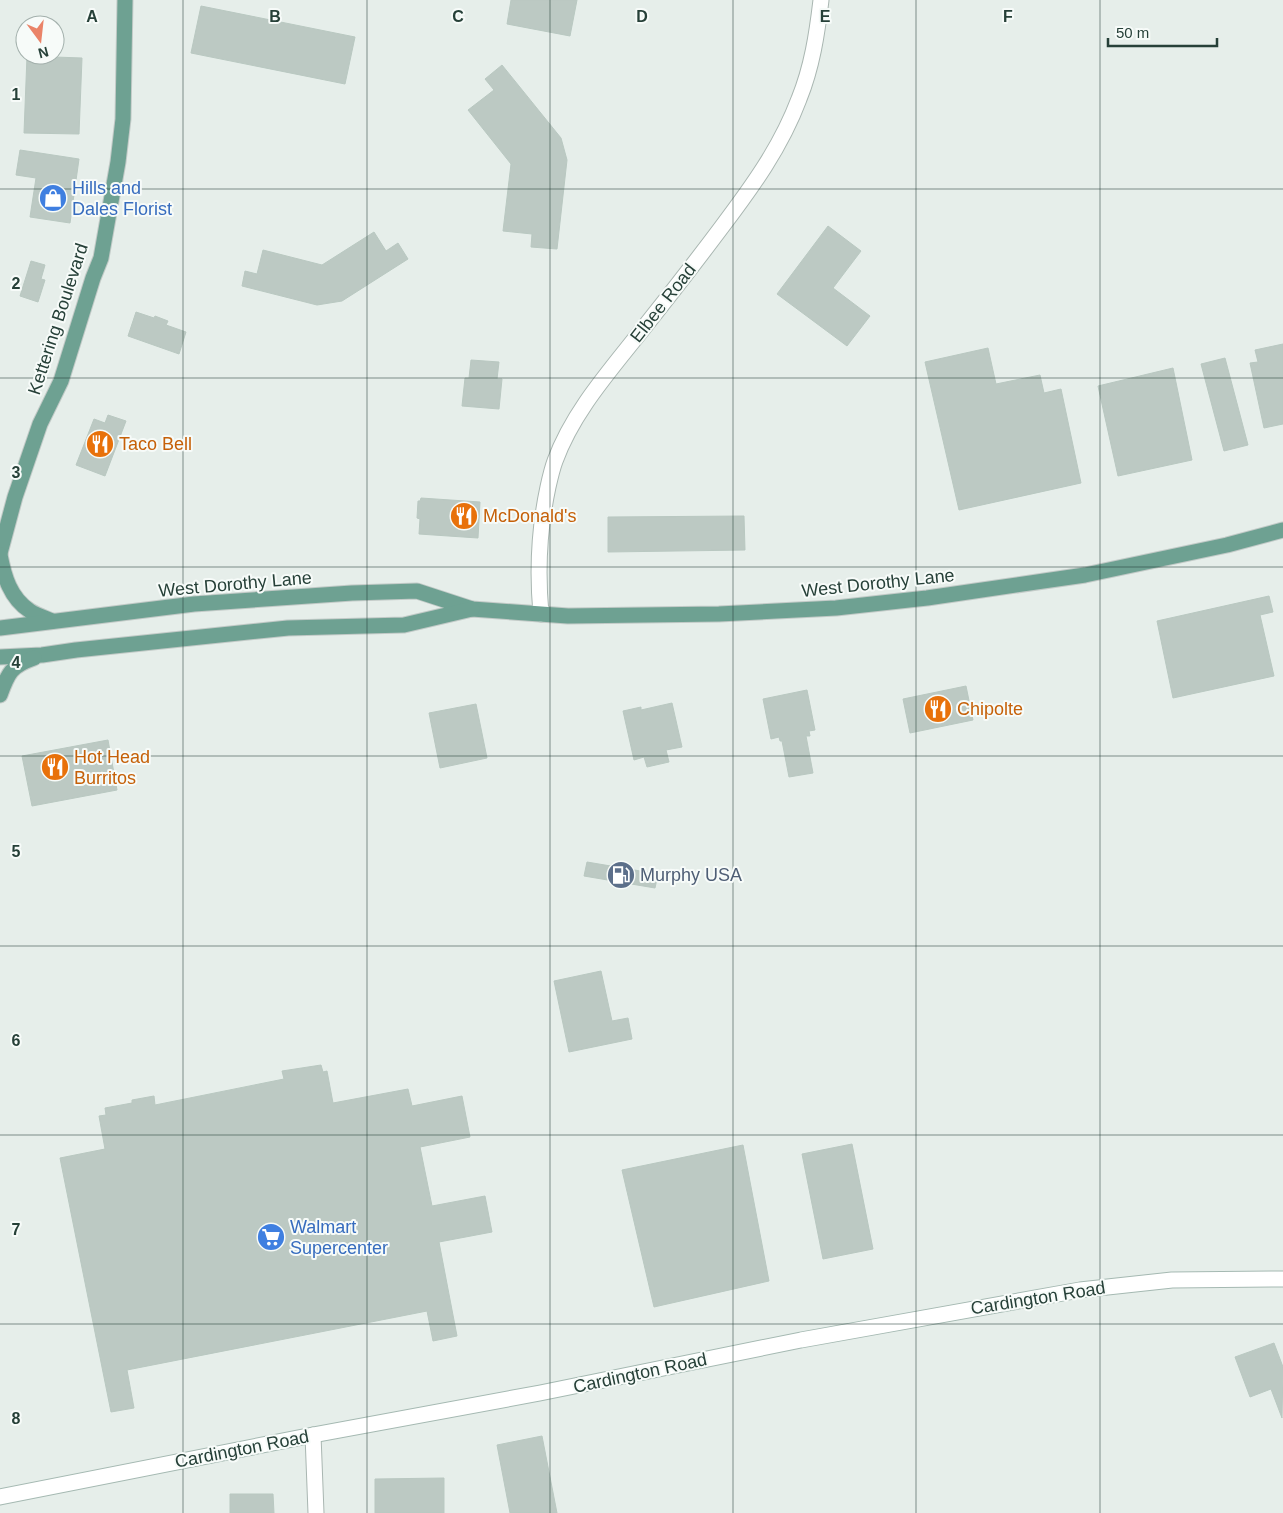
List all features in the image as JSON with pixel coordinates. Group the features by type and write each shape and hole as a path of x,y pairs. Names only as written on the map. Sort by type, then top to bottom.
{"main road":[{"name":"Kettering Boulevard","path":"0,554 15,496 40,424 60,381 101,258 118,162 123,119 125,0"},
{"path":"0,516 15,496"},
{"name":"West Dorothy Lane","path":"0,628 194,604 352,593 417,591 472,609 568,616 719,614 836,608 928,598 1086,575 1217,547 1283,530"},
{"path":"0,554 4,577 8,586 19,600 30,611 53,621"},
{"name":"West Dorothy Lane","path":"0,657 42,655 288,628 404,625 472,609"},
{"path":"0,695 8,673 20,663 42,655"}],"street":[{"name":"Elbee Road","path":"541,614 538,583 540,538 544,506 554,462 559,451 583,408 726,222 773,155 800,98 816,38 821,0"},
{"name":"Cardington Road","path":"0,1497 313,1435 540,1393 800,1340 1080,1290 1172,1280 1283,1280"},
{"path":"313,1435 316,1513"}],"building":[{"path":"511,0 577,0 570,36 507,24"},
{"path":"201,6 355,37 345,84 191,53"},
{"path":"65,57 82,58 79,134 24,133 27,65 65,65"},
{"path":"502,65 561,138 567,160 557,249 531,247 532,234 503,231 511,164 468,110 494,90 485,79"},
{"name":"Hills and Dales Florist","path":"20,150 79,159 70,223 30,217 36,178 16,175"},
{"path":"828,226 861,251 833,288 870,316 847,346 777,294"},
{"path":"374,232 386,251 398,243 408,259 342,301 317,305 242,286 245,271 257,274 263,250 322,265"},
{"path":"31,261 45,265 41,279 45,280 38,302 20,296"},
{"path":"136,312 168,321 166,325 186,332 179,354 128,336"},
{"path":"1283,344 1283,424 1264,428 1250,363 1258,362 1255,350"},
{"path":"988,348 996,384 1040,375 1044,393 1061,389 1081,483 959,510 925,362"},
{"path":"1225,358 1248,445 1224,451 1201,364"},
{"path":"471,360 499,362 497,379 502,379 499,409 462,406 465,378 469,378"},
{"path":"1173,368 1192,460 1118,476 1098,386"},
{"name":"Taco Bell","path":"108,415 126,421 105,476 76,465 94,419 105,423"},
{"path":"421,498 480,502 478,538 419,534 420,519 417,518 418,501"},
{"path":"744,516 745,550 608,552 608,517"},
{"path":"1269,596 1273,612 1260,615 1274,676 1173,698 1157,621"},
{"name":"Chipolte","path":"966,686 973,720 910,733 903,699"},
{"path":"807,690 815,730 809,731 810,736 806,736 813,773 789,777 782,741 780,741 779,737 771,739 763,699"},
{"path":"672,703 682,747 666,750 669,762 647,767 644,757 634,760 623,711 641,707 641,710"},
{"path":"476,704 487,758 440,768 429,713"},
{"path":"108,740 117,790 32,806 22,756"},
{"name":"Murphy USA","path":"587,862 658,874 655,888 584,876"},
{"path":"601,971 612,1021 628,1018 632,1039 569,1052 554,981"},
{"name":"Walmart Supercenter","path":"321,1065 323,1072 327,1071 333,1103 408,1089 412,1106 462,1096 470,1137 420,1147 432,1206 485,1196 492,1232 439,1242 457,1336 433,1341 427,1311 127,1370 134,1408 111,1412 60,1158 105,1149 99,1116 106,1115 105,1108 132,1103 132,1100 154,1096 155,1105 284,1079 282,1071"},
{"path":"852,1144 873,1249 823,1259 802,1154"},
{"path":"743,1145 769,1281 654,1307 622,1170"},
{"path":"1274,1343 1283,1367 1282,1418 1271,1389 1250,1397 1235,1357"},
{"path":"542,1436 557,1513 510,1513 497,1445"},
{"path":"444,1478 444,1513 375,1513 375,1479"},
{"path":"230,1494 273,1494 274,1513 230,1513"}],"place":[{"name":"Hills and Dales Florist","path":"53,198"},
{"name":"Taco Bell","path":"100,444"},
{"name":"McDonald's","path":"464,516"},
{"name":"Chipolte","path":"938,709"},
{"name":"Hot Head Burritos","path":"55,767"},
{"name":"Murphy USA","path":"621,875"},
{"name":"Walmart Supercenter","path":"271,1237"}]}
